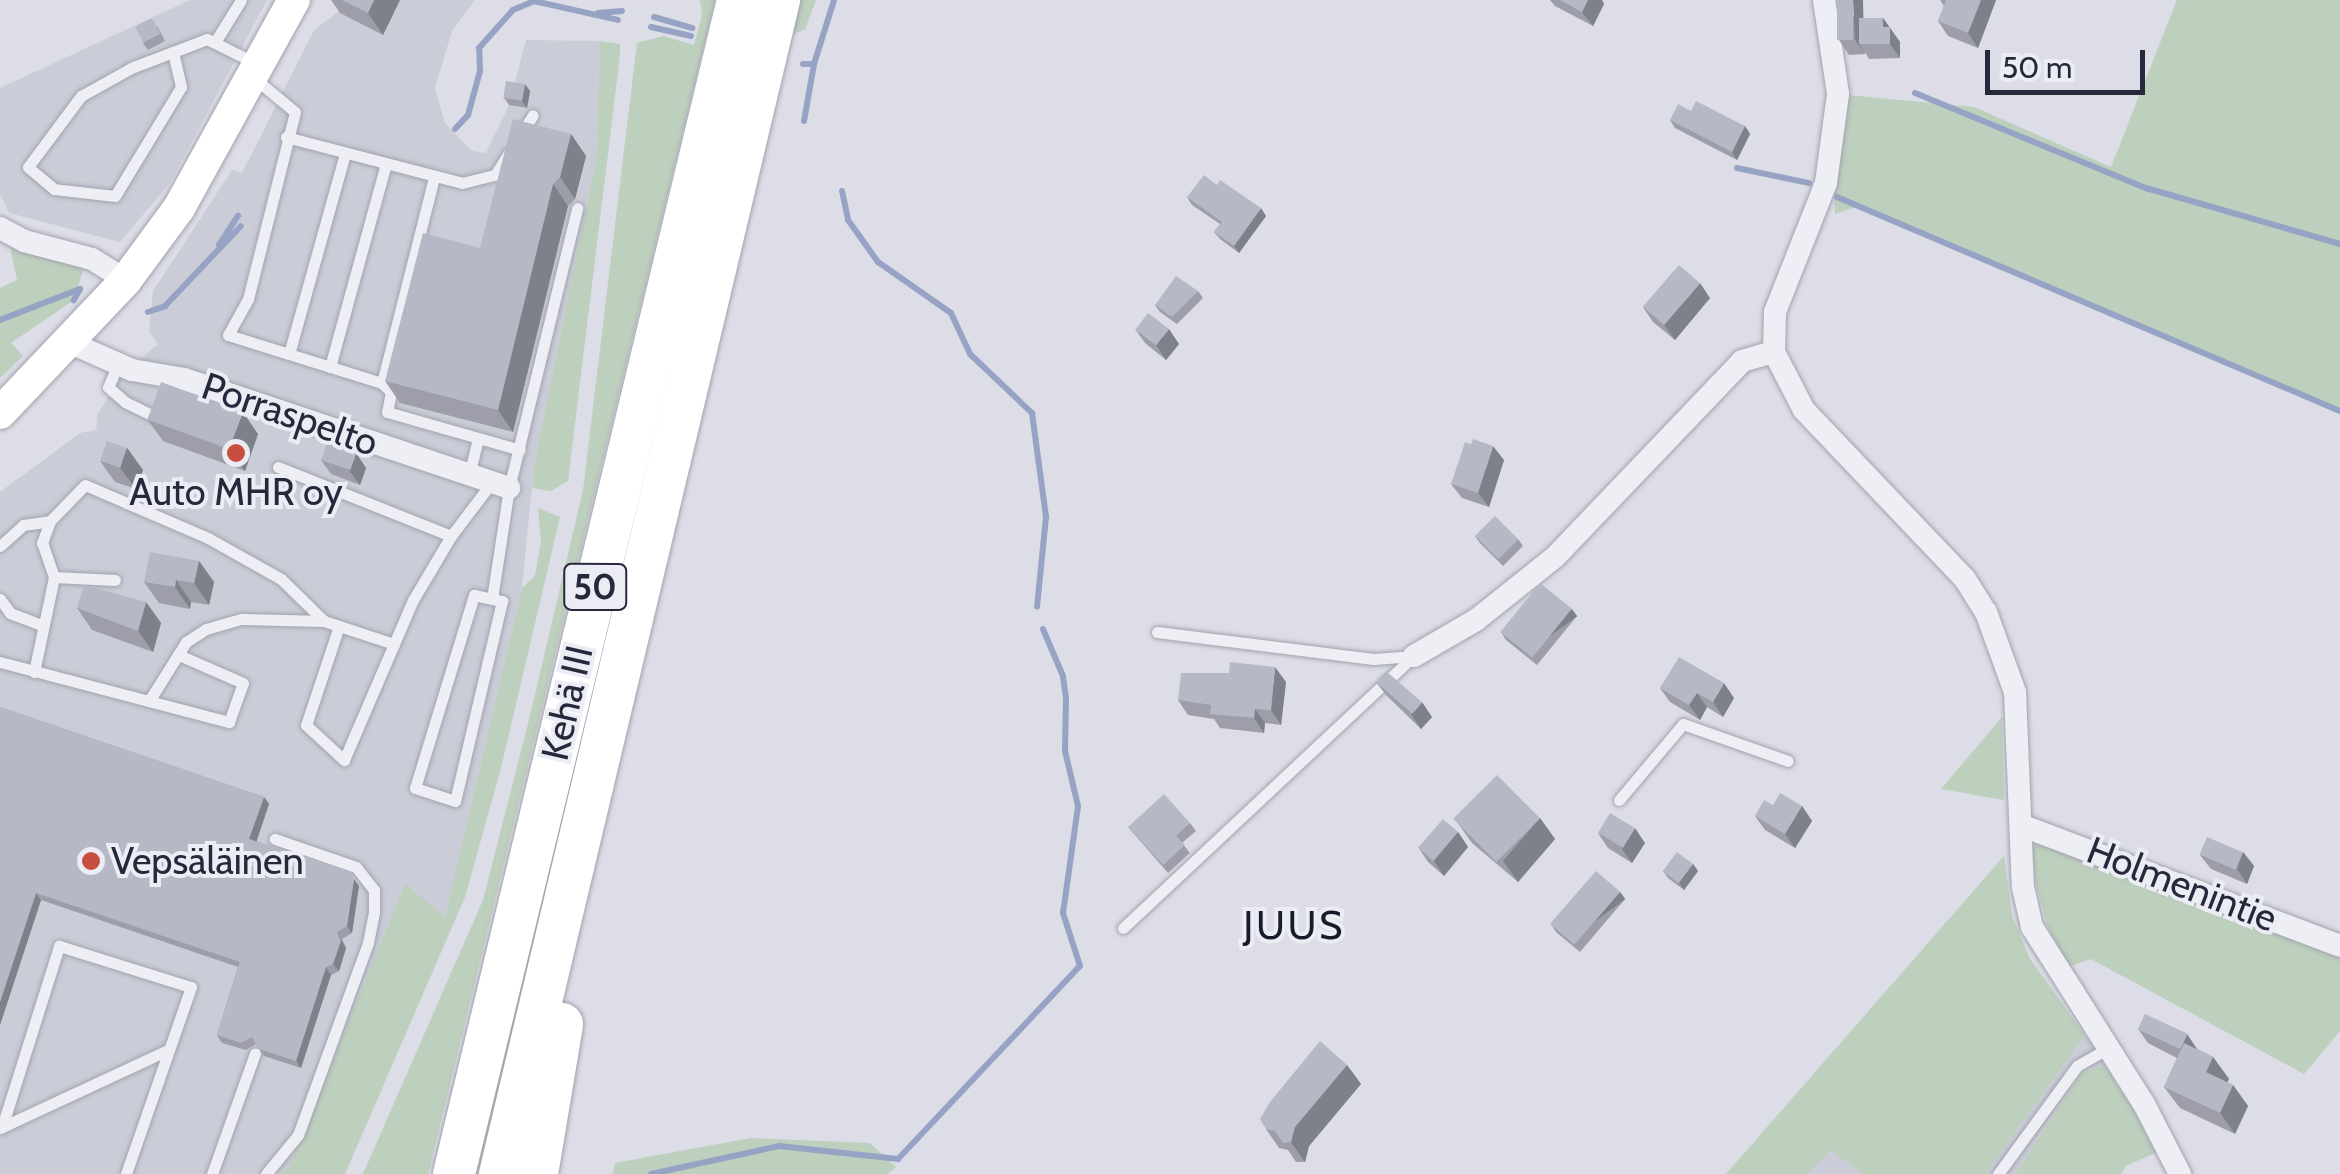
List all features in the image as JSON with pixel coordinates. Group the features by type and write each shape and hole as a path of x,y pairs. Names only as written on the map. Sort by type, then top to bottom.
{"highway":[{"name":"Kehä III","path":"454,1174 738,0"},
{"name":"Kehä III","path":"500,1174 779,0"},
{"path":"537,1174 574,952 589,796"}],"main road":[{"path":"0,413 126,280 179,208 294,0"}],"street":[{"path":"1824,0 1838,94 1826,183 1775,312 1774,352 1804,410 1965,578 1986,612 2015,692 2023,887 2032,927 2144,1104 2180,1174"},
{"path":"0,228 24,241 92,260 126,280"},
{"name":"Porraspelto","path":"70,343 118,364 184,379 490,482"},
{"path":"1414,656 1476,620 1555,558 1742,361 1774,352"},
{"name":"Holmenintie","path":"2023,826 2340,946"}],"lane":[{"path":"215,42 241,0"},
{"path":"173,52 181,87 115,196 54,189 28,167 81,96 173,52 208,38 215,42 257,72 296,112 286,138 248,300 228,336 382,382 391,392 388,412 520,450"},
{"path":"286,138 462,182 494,175 534,115"},
{"path":"289,354 345,153"},
{"path":"330,366 386,164"},
{"path":"382,382 434,176"},
{"path":"339,626 306,726 344,760 413,600 451,536 490,482 520,450 576,208"},
{"path":"118,364 108,387 160,419"},
{"path":"478,438 490,482 492,599"},
{"path":"278,468 451,536"},
{"path":"34,672 54,577 42,543 50,521 86,485 238,554 281,579 324,621"},
{"path":"0,546 23,524 50,521"},
{"path":"54,577 114,580"},
{"path":"474,594 492,599 502,601 454,802 415,788 474,594"},
{"path":"0,599 10,613 44,626"},
{"path":"149,702 186,642 206,629 242,619 324,621 394,644"},
{"path":"1157,632 1374,659 1414,656"},
{"path":"0,662 229,722 242,683 178,655"},
{"path":"1123,928 1414,656"},
{"path":"1619,800 1683,724 1788,761"},
{"path":"266,1174 298,1135 368,942 374,912 374,890 356,867 275,839"},
{"path":"1,1128 60,946 191,987 126,1174"},
{"path":"1,1128 168,1050"},
{"path":"1998,1174 2077,1066 2108,1050"},
{"path":"212,1174 254,1053"}],"shaded area":[{"path":"190,0 267,0 170,183 120,242 9,213 0,194 0,88"},
{"path":"346,0 475,0 452,31 435,88 445,123 472,151 486,153 509,105 526,40 600,41 596,159 534,465 522,588 445,918 405,883 289,1168 280,1174 0,1174 0,492 80,433 96,430 98,414 120,377 158,344 149,331 153,291 232,170 242,173 314,30 342,9"},
{"path":"2085,1035 2105,1065 2080,1073 2015,1174 1985,1174"},
{"path":"1830,1149 1864,1174 1807,1174"}],"green space":[{"path":"700,0 715,0 428,1174 363,1174 483,900 529,720 583,490 637,43 663,36 694,45 702,15"},
{"path":"801,0 816,0 805,29 792,35"},
{"path":"2177,0 2340,0 2340,410 1856,207 1835,214 1834,190 1848,95 1974,107 2111,167"},
{"path":"600,41 620,44 620,55 568,481 551,491 532,488 534,465 596,159"},
{"path":"9,243 85,264 74,300 11,343 23,356 0,378 0,288 17,280"},
{"path":"538,508 560,517 501,768 465,897 345,1174 280,1174 289,1168 405,883 445,917 522,588 535,576 541,541"},
{"path":"2002,717 2004,800 1941,789"},
{"path":"2042,841 2340,949 2340,1031 2304,1074 2091,959 2068,967 2047,925 2036,883 2031,848"},
{"path":"2004,856 2012,916 2030,959 2085,1035 1985,1174 1864,1174 1830,1150 1807,1174 1726,1174"},
{"path":"2105,1065 2160,1151 2126,1166 2121,1174 2015,1174 2081,1073"},
{"path":"751,1138 870,1143 896,1167 888,1174 613,1174 615,1163"}],"building":[{"path":"342,0 374,0 368,13"},
{"path":"1560,0 1588,0 1582,12"},
{"path":"1837,0 1853,0 1853,40 1837,40"},
{"path":"1946,0 1981,0 1968,33 1938,21"},
{"path":"152,18 160,34 143,43 135,27"},
{"path":"1859,18 1883,18 1883,27 1890,27 1890,44 1859,44"},
{"path":"506,81 525,84 522,101 503,98"},
{"path":"1696,101 1745,126 1732,152 1670,120 1678,104 1691,111"},
{"path":"513,119 571,134 560,177 553,184 498,410 385,381 423,233 480,248"},
{"path":"1204,175 1217,185 1220,180 1261,208 1234,246 1214,232 1222,222 1187,197"},
{"path":"1679,265 1700,283 1664,325 1643,307"},
{"path":"1176,276 1198,291 1172,317 1155,305"},
{"path":"1148,313 1169,329 1156,345 1135,330"},
{"path":"161,382 243,412 229,449 147,420"},
{"path":"1473,439 1493,446 1478,493 1451,484 1465,442 1471,444"},
{"path":"107,441 127,448 120,468 100,461"},
{"path":"327,443 356,453 350,470 321,460"},
{"path":"1495,516 1518,539 1499,559 1475,536"},
{"path":"150,552 199,561 194,583 176,580 175,587 144,582"},
{"path":"1540,583 1572,609 1532,658 1500,632"},
{"path":"84,585 146,602 138,631 77,608"},
{"path":"1679,657 1724,683 1713,702 1697,693 1689,705 1660,688"},
{"path":"1230,662 1275,667 1271,710 1255,709 1254,718 1210,714 1211,705 1178,700 1181,673 1229,673"},
{"path":"1386,671 1422,702 1412,714 1376,682"},
{"path":"0,707 264,797 249,839 347,870 354,879 347,926 337,932 341,941 333,964 326,967 296,1061 259,1049 252,1037 241,1043 217,1035 240,962 36,893 0,1002"},
{"path":"1497,775 1540,818 1496,862 1453,819"},
{"path":"1780,793 1802,806 1785,834 1755,816 1764,800 1773,805"},
{"path":"1164,794 1190,823 1176,836 1185,845 1163,865 1128,827"},
{"path":"1610,813 1635,828 1623,848 1598,833"},
{"path":"1443,819 1458,832 1433,861 1418,848"},
{"path":"2207,837 2243,852 2235,870 2200,854"},
{"path":"1677,852 1693,864 1679,883 1663,871"},
{"path":"1596,871 1620,892 1574,945 1550,924"},
{"path":"2145,1014 2188,1034 2180,1049 2138,1029"},
{"path":"1320,1041 1347,1065 1295,1127 1291,1142 1283,1143 1260,1119"},
{"path":"2184,1043 2213,1057 2206,1072 2233,1085 2220,1113 2164,1087"}],"waterway":[{"path":"803,64 814,64 834,0"},
{"path":"455,129 468,115 480,71 479,48 513,10 534,1 618,20"},
{"path":"598,13 622,11"},
{"path":"654,17 692,28"},
{"path":"651,27 691,36"},
{"path":"804,121 814,64"},
{"path":"1915,93 2146,188 2340,244"},
{"path":"1737,168 1809,183"},
{"path":"842,191 848,220 878,262 951,313 970,354 1032,413 1046,517 1037,607"},
{"path":"1837,197 2340,411"},
{"path":"219,245 238,216"},
{"path":"148,312 165,306 241,226"},
{"path":"0,320 80,289 74,300"},
{"path":"651,1174 779,1146 898,1159 1080,966 1063,913 1078,806 1065,751 1063,676 1043,629"}],"place":[{"name":"Auto MHR oy","path":"236,453"},
{"name":"Vepsäläinen","path":"91,861"}],"district":[{"name":"JUUS","path":"1294,925"}]}
